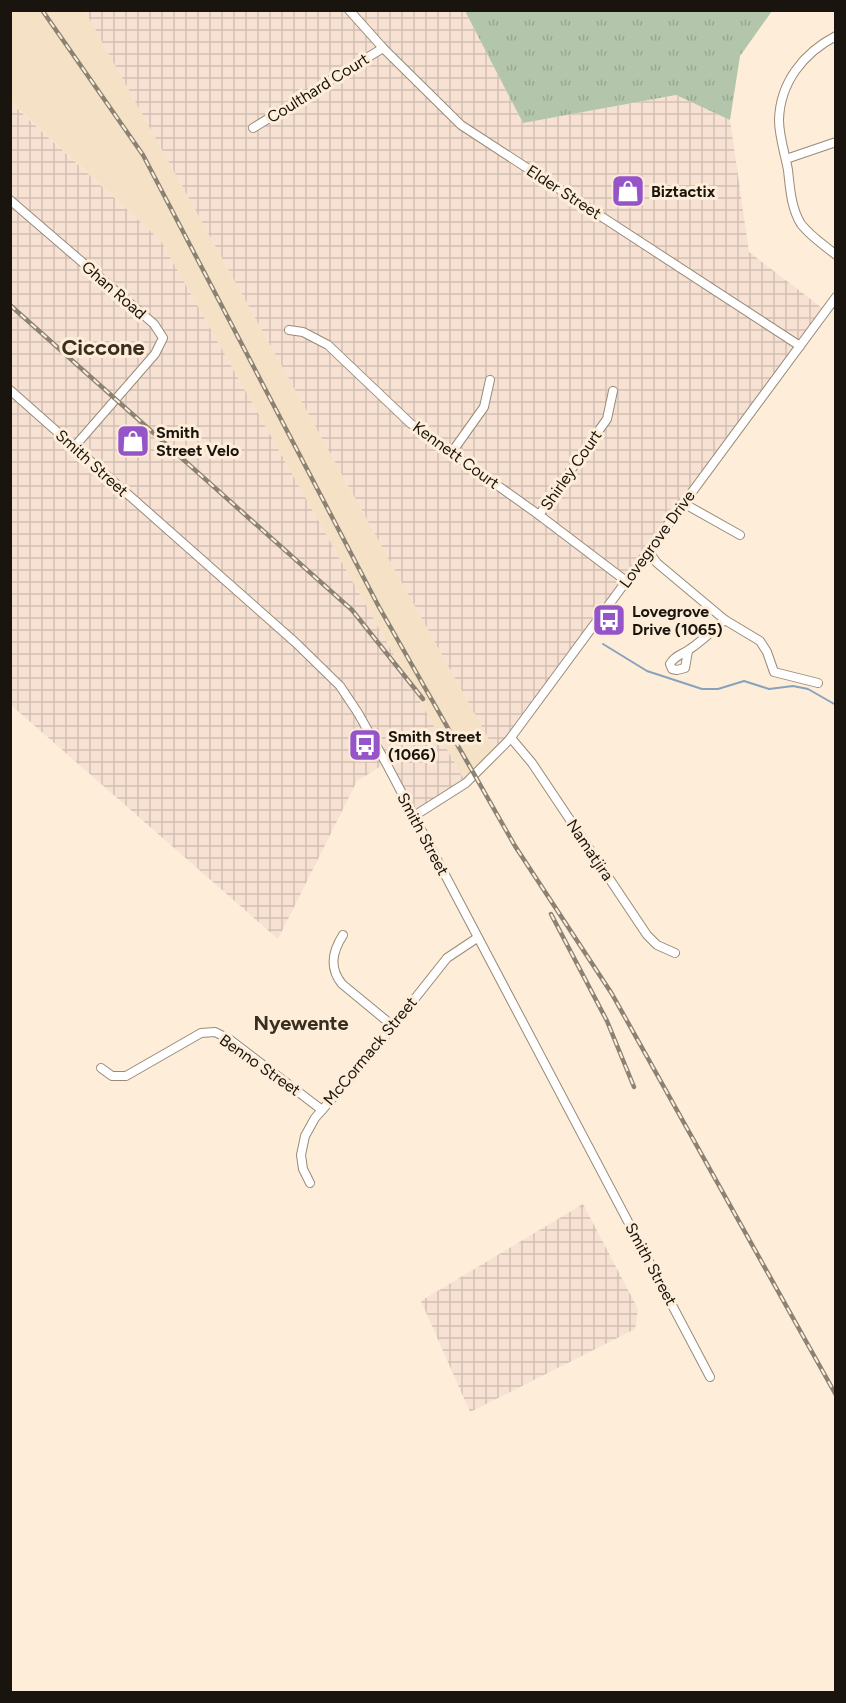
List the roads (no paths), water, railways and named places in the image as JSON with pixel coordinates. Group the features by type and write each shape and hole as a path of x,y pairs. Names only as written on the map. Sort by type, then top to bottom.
{"street":[{"name":"Elder Street","path":"350,10 383,48 461,125 800,346"},
{"path":"836,36 807,55 796,68 781,100 779,122 793,206 801,224 815,239 836,255"},
{"name":"Coulthard Court","path":"252,128 383,48"},
{"path":"786,159 836,142"},
{"name":"Ghan Road","path":"10,200 154,324 163,338 155,354 75,446"},
{"name":"Lovegrove Drive","path":"414,816 466,783 511,738 836,297"},
{"name":"Kennett Court","path":"289,330 311,335 328,345 410,423 539,515 626,581"},
{"path":"452,452 484,407 490,380"},
{"name":"Smith Street","path":"10,390 340,686 358,713 414,816 710,1377"},
{"name":"Shirley Court","path":"539,515 607,419 613,392"},
{"path":"683,503 740,535"},
{"path":"648,551 657,563 724,620 760,641 767,652 774,672 818,683"},
{"path":"688,651 724,620"},
{"name":"Namatjira","path":"511,738 535,768 644,930 657,945 675,953"},
{"path":"343,935 335,947 332,959 337,977 342,984 393,1026"},
{"name":"McCormack Street","path":"310,1183 301,1165 302,1149 308,1130 447,958 477,938"},
{"name":"Benno Street","path":"101,1068 112,1076 126,1076 201,1033 215,1032 236,1044 322,1110"}],"waterway":[{"path":"603,644 647,671 702,689 718,689 744,681 769,689 793,686 808,689 836,705"}],"railway":[{"path":"42,10 143,155 379,607 515,846 612,994 836,1395"},
{"path":"10,305 352,610 423,699"},
{"path":"551,914 607,1021 634,1087"}],"place":[{"name":"Biztactix","path":"628,191"},
{"name":"Smith Street Velo","path":"133,441"},
{"name":"Lovegrove Drive (1065)","path":"609,620"},
{"name":"Smith Street (1066)","path":"365,745"}],"district":[{"name":"Ciccone","path":"103,347"},
{"name":"Nyewente","path":"301,1023"}]}
